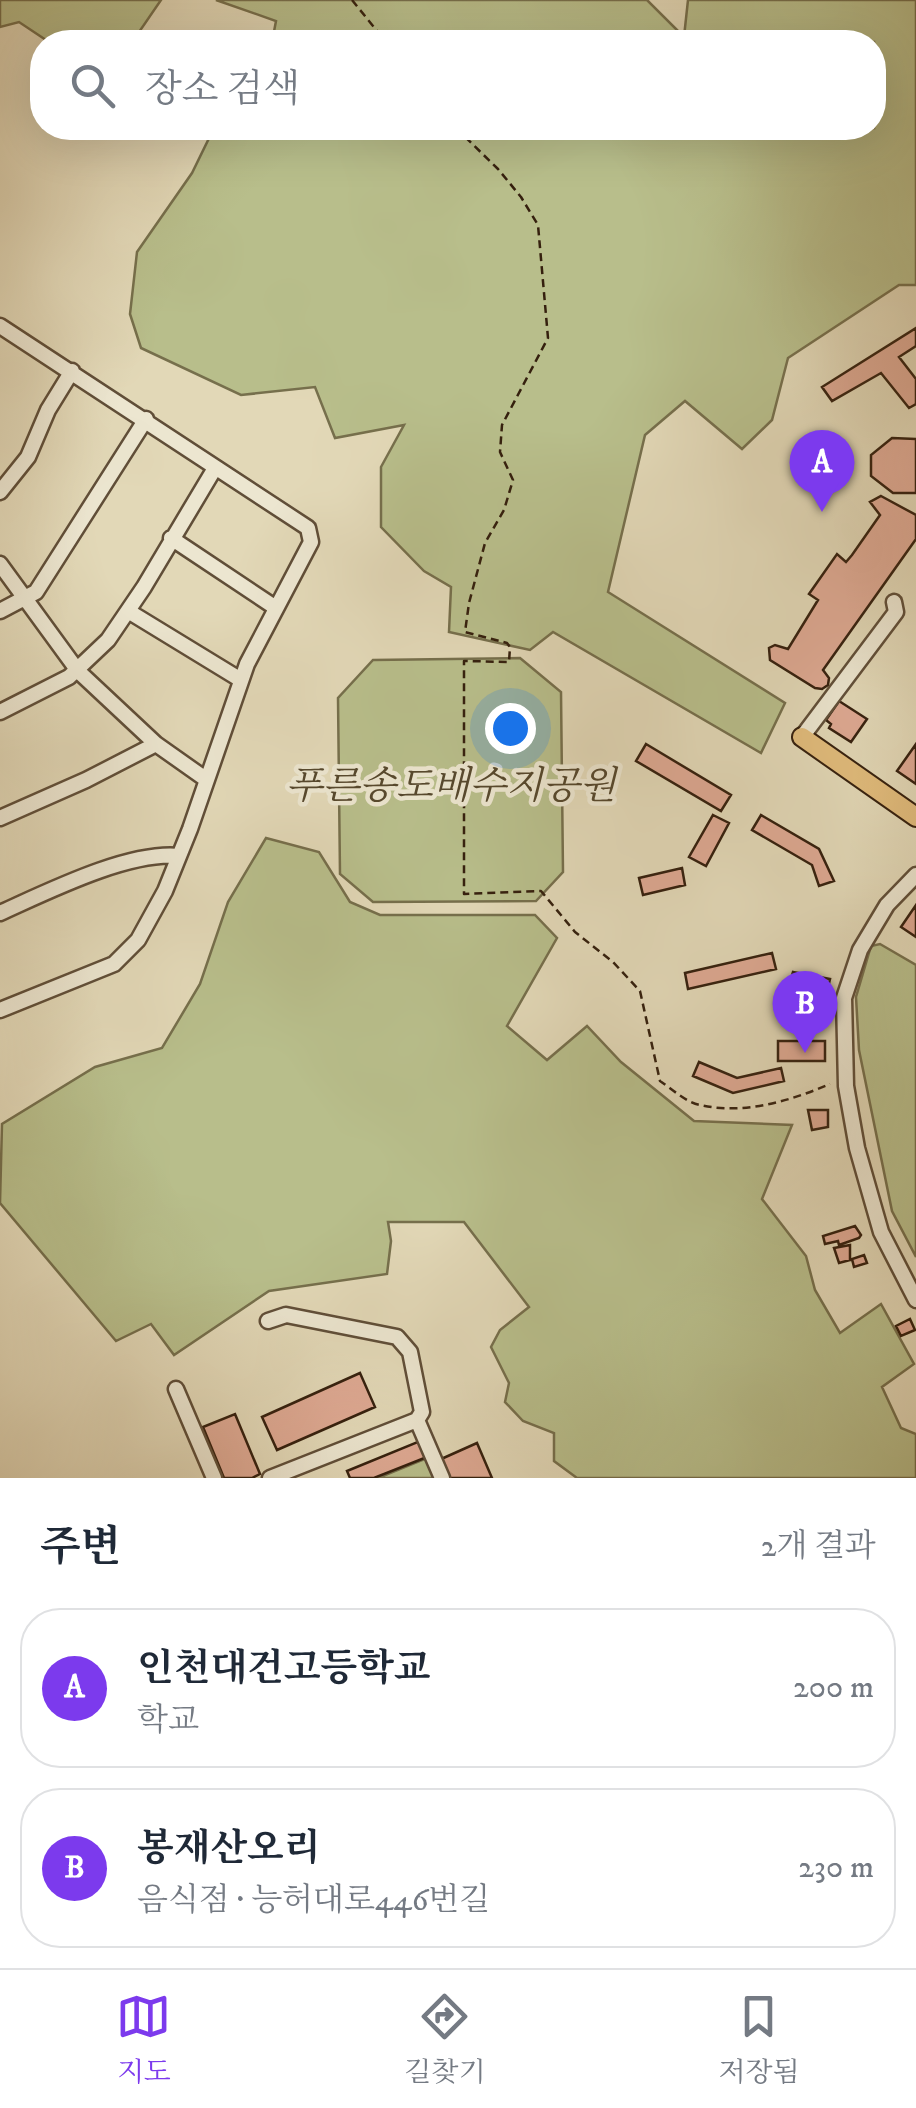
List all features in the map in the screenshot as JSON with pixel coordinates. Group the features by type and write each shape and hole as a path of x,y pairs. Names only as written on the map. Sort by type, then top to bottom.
{"main road":[{"path":"802,737 916,817"}],"street":[{"path":"0,326 308,528 311,542 241,680 165,892 127,954 78,980 0,1010"},
{"path":"0,492 28,457 48,410 72,372"},
{"path":"0,610 36,592 146,420"},
{"path":"0,712 78,671 108,640 215,468"},
{"path":"171,538 276,608"},
{"path":"0,564 78,671 156,744 207,780"},
{"path":"802,737 896,612 894,602"},
{"path":"128,611 241,680"},
{"path":"0,818 156,744"},
{"path":"0,914 146,856 179,856"},
{"path":"916,875 887,905 860,950 844,998 846,1086 857,1148 881,1232 916,1300"},
{"path":"268,1321 286,1315 397,1337 410,1352 422,1412 417,1420 270,1478"},
{"path":"176,1388 214,1478"},
{"path":"417,1420 442,1478"}],"path":[{"path":"352,0 376,30"},
{"path":"468,140 521,197 538,225 548,338 502,426 500,452 514,480 504,510 485,543 469,603 465,632 510,647 509,662 464,661 464,894 541,891 576,932 613,962 640,991 660,1081 697,1105 745,1108 795,1100 831,1084 838,1076"}],"green space":[{"path":"0,0 161,0 140,30 31,30 19,22 0,27"},
{"path":"216,0 647,0 677,30 274,30 276,21"},
{"path":"688,0 916,0 916,285 899,285 788,358 772,420 742,449 685,401 645,435 608,592 785,703 761,753 553,632 530,650 449,632 451,587 424,571 381,527 381,467 404,425 335,438 315,387 241,395 141,348 130,314 137,252 192,173 208,140 886,140 886,30 685,30"},
{"name":"푸른송도배수지공원","path":"520,658 561,692 563,872 536,901 373,902 340,874 338,698 373,660"},
{"path":"266,838 319,852 350,902 380,915 535,915 557,938 507,1026 547,1060 587,1026 621,1062 694,1121 792,1125 762,1199 806,1256 815,1290 840,1333 881,1304 914,1364 882,1387 901,1428 916,1434 916,1478 577,1478 554,1461 554,1433 523,1421 505,1402 509,1383 491,1347 500,1330 529,1307 464,1222 388,1222 391,1241 387,1274 269,1291 174,1355 151,1324 116,1341 0,1203 2,1124 95,1067 162,1048 200,984 228,902"},
{"path":"880,944 916,965 916,1257 892,1211 859,1050 856,997 871,946"},
{"path":"427,1458 436,1478 378,1478"}],"building":[{"path":"916,328 916,346 899,357 916,379 916,404 909,408 881,373 832,401 822,387"},
{"path":"892,438 916,439 916,493 893,493 871,476 871,455"},
{"path":"881,496 916,515 916,539 823,670 829,678 828,685 815,688 770,660 769,648 775,645 788,649 818,600 809,594 837,554 846,562 852,555 880,515 870,502"},
{"path":"839,701 867,719 851,742 829,728 831,724 826,720"},
{"path":"646,744 731,795 721,811 636,761"},
{"path":"916,744 916,784 897,771"},
{"path":"713,815 729,823 706,866 689,857"},
{"path":"761,815 819,849 834,881 819,886 812,865 752,830"},
{"path":"682,868 685,885 643,895 639,878"},
{"path":"916,905 916,937 901,927"},
{"path":"772,953 776,969 688,989 685,973"},
{"path":"793,972 830,979 826,996 788,989"},
{"path":"778,1041 825,1041 825,1061 778,1061"},
{"path":"699,1062 737,1078 781,1068 784,1081 733,1093 693,1076"},
{"path":"808,1110 828,1110 828,1127 812,1130"},
{"path":"855,1226 859,1238 839,1245 838,1241 825,1244 823,1236"},
{"path":"850,1245 850,1260 839,1263 834,1248"},
{"path":"864,1255 867,1263 854,1267 852,1259"},
{"path":"910,1319 915,1330 901,1336 896,1326"},
{"path":"360,1373 375,1407 277,1450 262,1417"},
{"path":"235,1414 260,1474 252,1478 224,1478 203,1427"},
{"path":"420,1441 427,1457 374,1478 350,1478 347,1471"},
{"path":"477,1443 492,1478 447,1478 439,1460"}],"place":[{"name":"인천대건고등학교","path":"822,512"},
{"name":"봉재산오리","path":"805,1053"}]}
